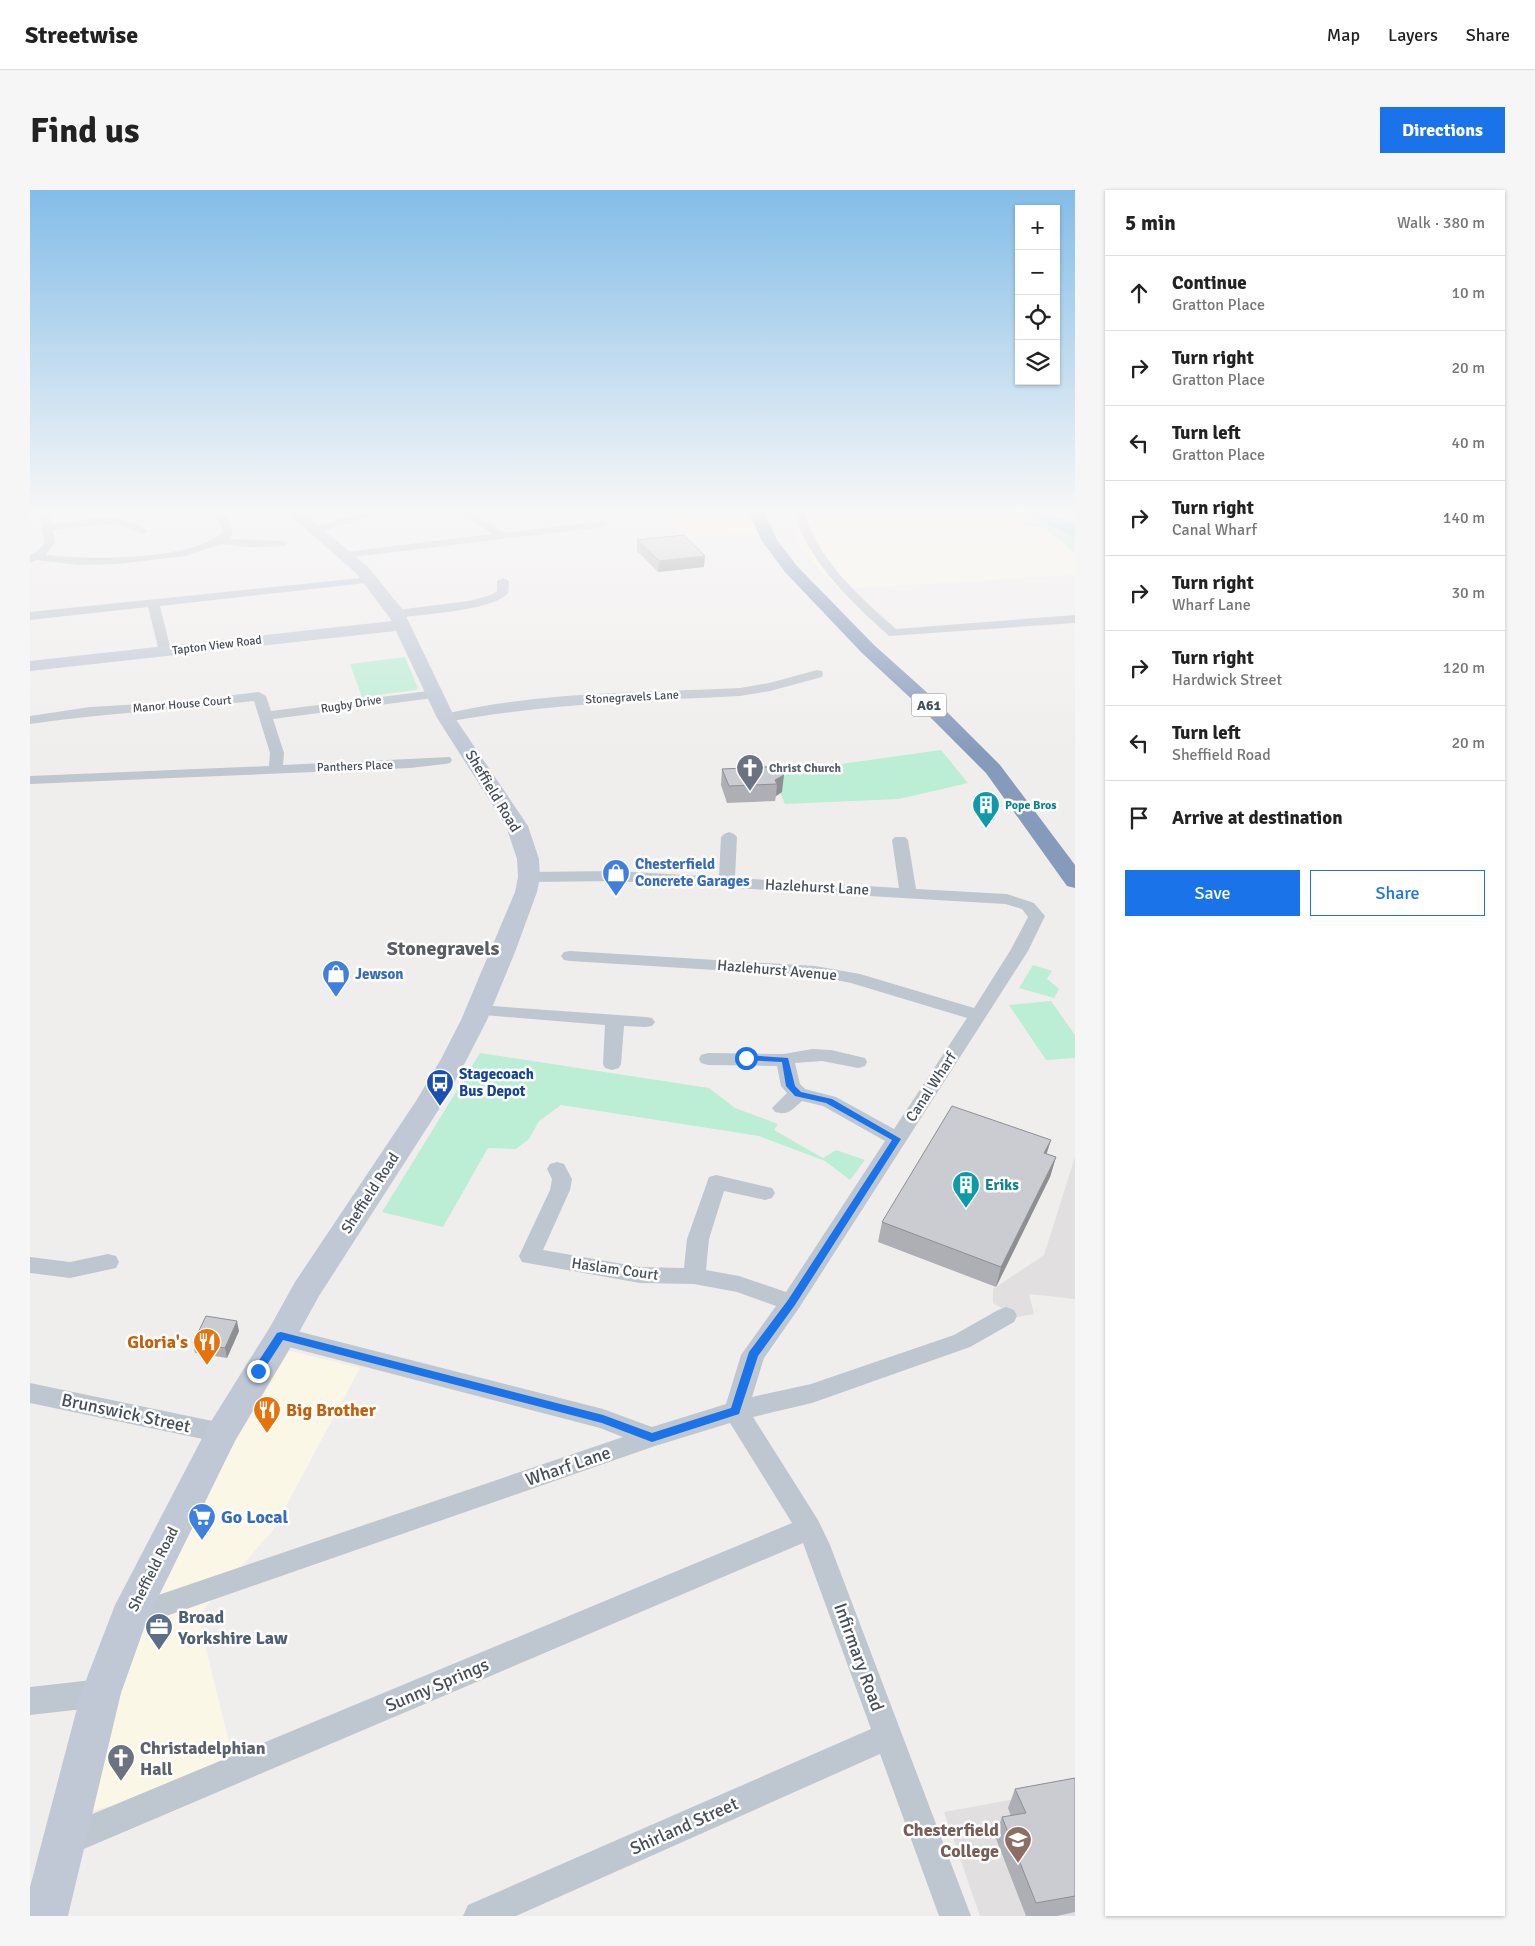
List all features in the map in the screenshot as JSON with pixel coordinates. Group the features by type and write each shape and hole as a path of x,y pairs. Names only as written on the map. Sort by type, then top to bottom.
{"highway":[{"name":"A61","path":"813,592 862,643 925,701 992,769 1075,881"},
{"name":"A61","path":"828,592 1010,769 1063,834"}],"main road":[{"name":"Sheffield Road","path":"45,1916 101,1693 129,1617 222,1433 281,1336 306,1290 429,1103 478,1010 526,892 529,877 528,859 517,826 441,706 400,619 380,592"},
{"name":"Tapton View Road","path":"30,666 165,651 400,619"}],"street":[{"path":"30,616 262,592"},
{"path":"400,619 487,601 503,592"},
{"path":"850,592 893,633 1075,619"},
{"path":"152,603 165,651"},
{"name":"Stonegravels Lane","path":"441,706 505,707 556,701 740,692 770,687 817,674"},
{"name":"Manor House Court","path":"30,720 90,711 176,706 259,696 277,753 276,769"},
{"name":"Rugby Drive","path":"266,716 379,699 441,706"},
{"name":"Panthers Place","path":"276,769 410,770 445,760"},
{"path":"30,780 276,769"},
{"path":"727,882 729,837"},
{"path":"900,840 908,892"},
{"name":"Hazlehurst Lane","path":"529,877 615,876 1007,899 1028,906 1037,916"},
{"name":"Canal Wharf","path":"736,1411 753,1355 791,1302 978,1015 1019,951 1037,916"},
{"name":"Hazlehurst Avenue","path":"570,956 815,971 854,978 978,1015"},
{"path":"478,1010 646,1022"},
{"path":"612,1064 615,1019"},
{"path":"708,1059 785,1060 807,1054 835,1056 858,1062"},
{"path":"785,1060 791,1086 798,1094 829,1101 897,1139"},
{"path":"782,1108 798,1094"},
{"name":"Haslam Court","path":"557,1169 562,1179 560,1190 530,1256 640,1275 694,1276 739,1284 791,1302"},
{"path":"694,1276 698,1239 716,1182 765,1192"},
{"path":"30,1265 70,1270 108,1262"},
{"name":"Wharf Lane","path":"129,1617 652,1437 736,1411 812,1393 962,1341 1006,1316"},
{"path":"281,1336 603,1419 652,1437"},
{"name":"Brunswick Street","path":"30,1393 222,1433"},
{"name":"Infirmary Road","path":"736,1411 809,1528 955,1916"},
{"name":"Sunny Springs","path":"65,1841 809,1528"},
{"path":"30,1701 101,1693"},
{"name":"Shirland Street","path":"479,1916 888,1736"}],"shaded area":[{"path":"1075,1157 1075,1299 1029,1294 1034,1314 1017,1317 993,1303 993,1289 1044,1255"},
{"path":"290,1351 360,1368 273,1530 198,1616 233,1759 141,1799 81,1813 132,1639 280,1355"},
{"name":"Chesterfield College","path":"1075,1788 1075,1916 980,1916 944,1812"}],"green space":[{"path":"405,657 418,688 416,690 362,697 350,664"},
{"path":"941,750 968,783 899,799 785,804 778,788 769,783 741,784 737,766 841,764"},
{"path":"1033,965 1052,971 1047,979 1059,989 1054,998 1019,988"},
{"path":"1051,1001 1075,1035 1075,1058 1046,1060 1009,1005"},
{"path":"480,1053 709,1088 735,1108 778,1124 774,1130 823,1158 836,1150 865,1160 850,1180 825,1161 759,1136 561,1105 539,1121 529,1139 516,1149 488,1148 443,1227 382,1212"}],"building":[{"path":"772,768 774,771 784,775 775,780 777,784 729,786 722,769"},
{"name":"Eriks","path":"952,1106 1051,1140 1044,1153 1056,1157 1001,1267 882,1222"},
{"path":"206,1316 237,1321 225,1348 193,1343"},
{"path":"1075,1778 1075,1896 1036,1903 1002,1817 1026,1813 1015,1789"}],"place":[{"name":"Christ Church","path":"750,792"},
{"name":"Pope Bros","path":"986,829"},
{"name":"Chesterfield Concrete Garages","path":"616,897"},
{"name":"Jewson","path":"336,998"},
{"name":"Stagecoach Bus Depot","path":"440,1107"},
{"name":"Eriks","path":"966,1209"},
{"name":"Gloria's","path":"207,1366"},
{"name":"Big Brother","path":"267,1434"},
{"name":"Go Local","path":"202,1541"},
{"name":"Broad Yorkshire Law","path":"159,1651"},
{"name":"Christadelphian Hall","path":"121,1782"},
{"name":"Chesterfield College","path":"1018,1864"}],"district":[{"name":"Stonegravels","path":"443,948"}],"route":[{"path":"258,1371 281,1336 603,1419 652,1437 736,1411 753,1355 791,1302 897,1139 829,1101 798,1094 791,1086 785,1060 746,1058"}]}
